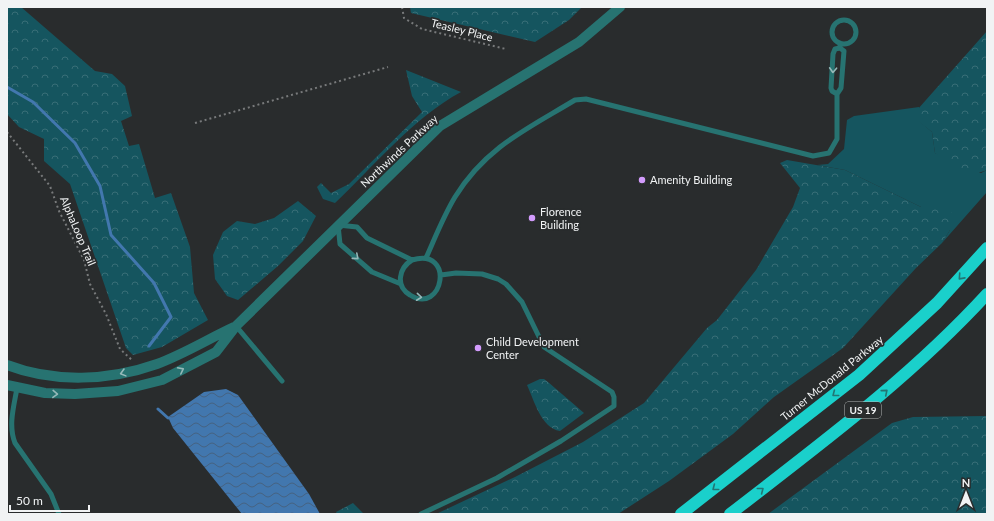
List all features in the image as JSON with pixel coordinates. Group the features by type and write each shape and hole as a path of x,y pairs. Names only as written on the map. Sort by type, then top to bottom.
{"highway":[{"name":"Turner McDonald Parkway","path":"681,514 859,375 937,303 987,248"},
{"name":"US 19","path":"730,514 883,394 956,328 987,294"}],"street":[{"name":"Northwinds Parkway","path":"12,387 45,393 75,394 118,391 162,380 216,352 236,326 440,126 579,42 620,7"},
{"name":"Northwinds Parkway","path":"7,365 48,376 75,378 115,375 156,364 189,350 236,326"}],"lane":[{"path":"426,258 456,196 468,178 485,158 512,137 575,100 586,99 819,156 828,153 837,139 836,94 841,88 844,51 840,46 833,37 832,29 837,22 845,20 849,21 855,27 855,35 851,42 840,46 835,49 831,88 836,94"},
{"path":"401,284 372,272 340,244 338,226 357,227 367,238 412,260"},
{"path":"426,258 437,266 441,275 440,286 437,291 426,298 413,297 407,293 401,284 400,276 402,269 412,260 426,258"},
{"path":"421,514 497,478 561,441 614,406 612,392 544,347 522,302 506,284 498,279 482,274 456,273 441,275"},
{"path":"236,326 282,381"},
{"path":"12,387 12,434 15,443 51,494 59,514"}],"path":[{"name":"Teasley Place","path":"402,7 404,18 422,29 506,49"},
{"path":"195,123 388,67"},
{"name":"AlphaLoop Trail","path":"7,132 50,186 60,211 84,260 90,284 106,314 120,350 134,361"}],"green space":[{"path":"7,7 21,7 95,71 112,74 125,86 132,116 121,121 129,146 139,144 155,198 171,193 190,247 194,293 208,320 162,347 133,355 126,348 70,184 44,161 44,139 19,127 7,114"},
{"path":"410,7 582,7 569,20 535,42 411,13"},
{"path":"987,31 987,170 973,173 953,166 935,153 932,132 918,121 918,109"},
{"path":"406,70 461,92 443,103 410,129 335,203 323,199 317,187 321,183 331,193 349,184 422,112 412,96"},
{"path":"919,107 919,121 932,132 935,153 981,173 987,170 987,192 942,243 950,230 946,208 921,207 845,170 817,165 828,164 844,149 847,120 854,116"},
{"path":"787,160 845,170 921,207 946,207 954,215 950,230 942,243 916,268 843,348 774,397 733,434 669,481 618,514 436,514 515,477 583,442 644,403 707,328 717,320 756,270 793,207 800,188 780,163"},
{"path":"298,201 316,216 303,241 278,266 238,300 227,296 215,279 213,255 223,232 237,221 255,224 274,218"},
{"path":"540,379 544,379 548,382 584,413 560,431 553,429 543,419 527,385"},
{"path":"987,416 987,514 768,514 892,423 913,417"},
{"path":"353,503 364,514 337,514 336,512"}],"water":[{"path":"226,389 238,395 309,494 320,514 242,514 173,428 168,417 204,392"}],"waterway":[{"path":"7,87 33,102 75,143 100,186 111,235 154,283 171,317 149,346"},
{"path":"158,409 168,418"}],"place":[{"name":"Amenity Building","path":"642,180"},
{"name":"Florence Building","path":"532,218"},
{"name":"Child Development Center","path":"478,348"}]}
